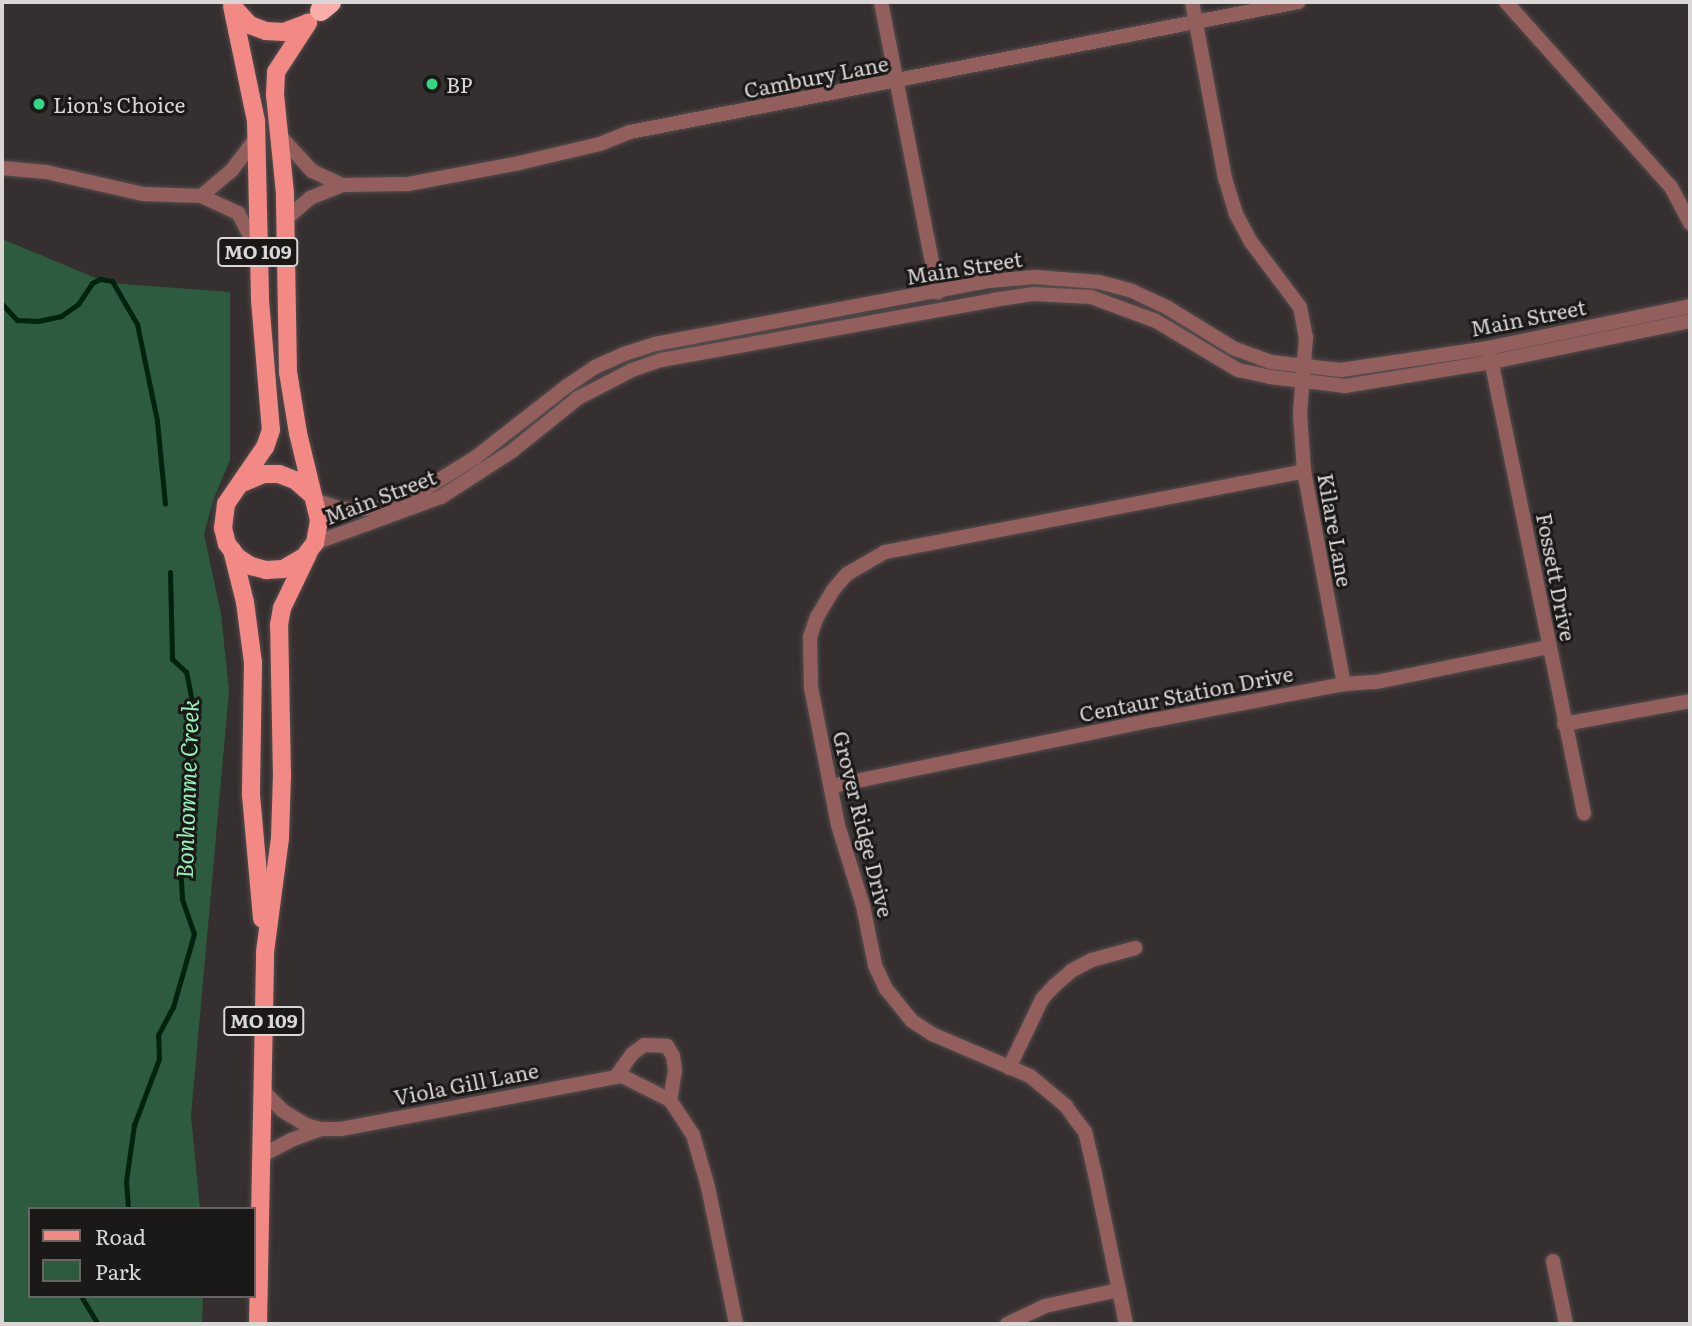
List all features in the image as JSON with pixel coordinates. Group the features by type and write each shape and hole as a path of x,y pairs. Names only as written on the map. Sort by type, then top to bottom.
{"main road":[{"path":"231,4 250,25 266,31 284,32 321,9"},
{"name":"MO 109","path":"231,4 257,137 258,252 271,430 265,447 226,504 222,520 224,536 232,551 244,602 253,663 251,795 265,952 258,1324"},
{"name":"MO 109","path":"265,952 279,838 282,776 279,625 282,608 312,547 319,520 288,372 286,219 281,137 275,94 276,72 321,9"},
{"path":"234,490 247,480 271,474 295,480 313,498"},
{"path":"232,551 250,566 274,570 298,562 312,547"}],"street":[{"path":"881,2 938,292"},
{"name":"Kilare Lane","path":"1192,2 1225,178 1236,214 1251,242 1300,307 1306,337 1301,381 1304,471 1344,684"},
{"name":"Cambury Lane","path":"286,219 310,198 342,185 408,184 519,163 600,144 630,132 1297,2"},
{"path":"1506,2 1671,187 1690,222"},
{"path":"201,196 232,170 257,137"},
{"name":"Cambury Lane","path":"281,137 312,171 342,185"},
{"path":"2,168 46,172 143,194 201,196 238,213 258,252"},
{"name":"Main Street","path":"313,498 342,509 381,508 407,500 476,457 566,386 595,367 655,344 989,281 1035,277 1099,282 1132,291 1168,308 1233,348 1271,362 1341,370 1490,355 1690,321"},
{"name":"Main Street","path":"312,547 441,497 512,451 578,398 632,370 661,360 993,300 1033,294 1091,297 1156,321 1238,370 1345,387 1690,306"},
{"name":"Fossett Drive","path":"1490,355 1584,813"},
{"name":"Grover Ridge Drive","path":"1126,1324 1085,1132 1066,1106 1044,1086 932,1034 912,1021 886,989 875,965 863,906 838,825 811,688 810,637 817,617 833,590 856,568 901,548 1304,471"},
{"name":"Centaur Station Drive","path":"832,786 1344,684 1376,682 1548,647"},
{"path":"1564,724 1690,701"},
{"path":"1009,1068 1042,999 1054,986 1070,971 1092,960 1135,948"},
{"path":"670,1100 675,1070 673,1056 667,1046 644,1045 632,1054 617,1076 670,1100 693,1135 708,1187 736,1324"},
{"name":"Viola Gill Lane","path":"263,1091 283,1111 306,1125 322,1129 341,1129 617,1076"},
{"name":"Viola Gill Lane","path":"261,1157 291,1140 322,1129"},
{"path":"1553,1261 1566,1324"},
{"path":"1007,1324 1045,1306 1119,1290"}],"green space":[{"path":"2,239 108,283 230,292 230,460 214,498 204,534 221,614 229,691 191,1116 200,1207 28,1207 28,1298 203,1298 202,1324 2,1324"}],"waterway":[{"name":"Bonhomme Creek","path":"2,304 17,320 38,321 61,316 78,304 92,283 100,279 112,281 137,324 157,421 165,504"},
{"name":"Bonhomme Creek","path":"128,1207 126,1181 134,1125 159,1059 158,1035 173,1007 194,934 182,899 180,864 192,702 186,672 172,659 170,572"},
{"name":"Bonhomme Creek","path":"82,1298 98,1324"}],"place":[{"name":"BP","path":"432,84"},
{"name":"Lion's Choice","path":"39,104"}]}
